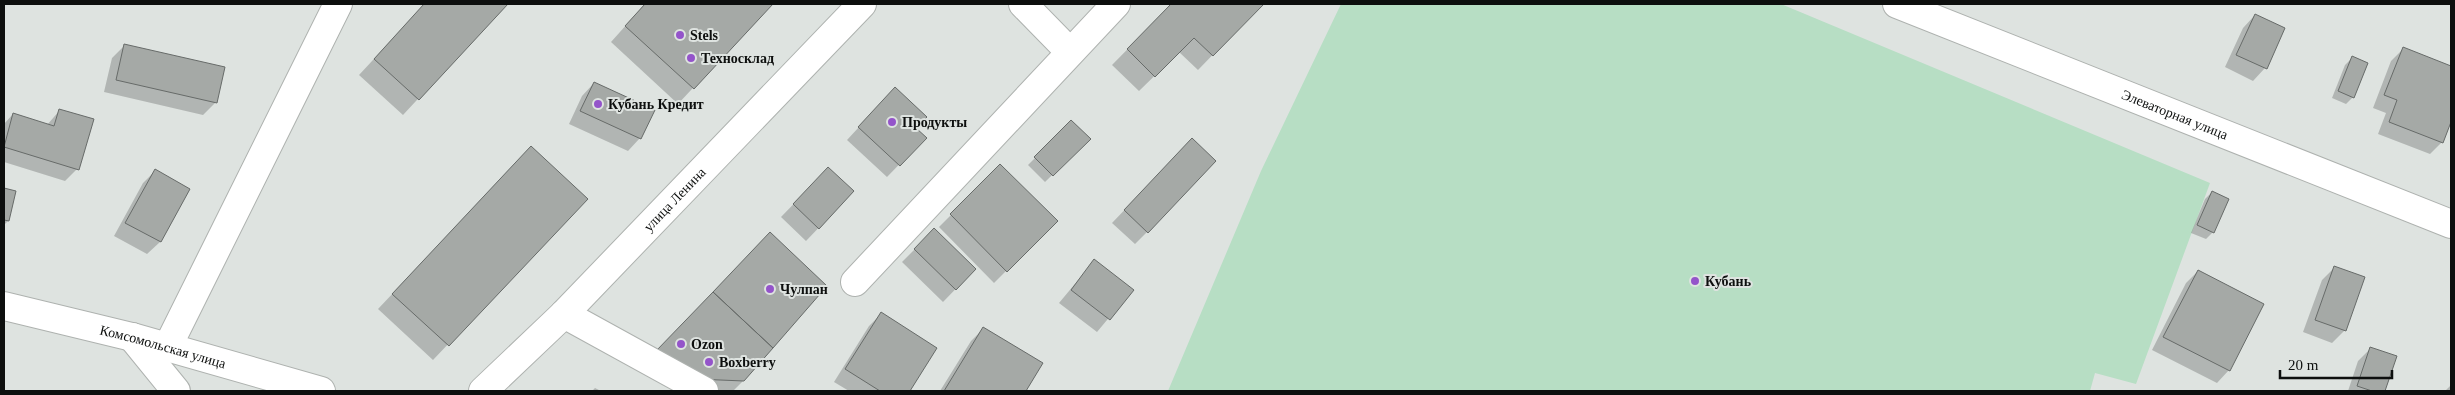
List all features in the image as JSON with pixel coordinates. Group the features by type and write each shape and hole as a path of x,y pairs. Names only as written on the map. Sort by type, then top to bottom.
{"street":[{"path":"167,348 338,4"},
{"name":"улица Ленина","path":"483,391 564,314 862,4"},
{"path":"1023,4 1070,52"},
{"path":"855,282 1116,4"},
{"name":"Элеваторная улица","path":"1897,4 2451,224"},
{"name":"Комсомольская улица","path":"4,306 132,337 322,391"},
{"path":"564,314 704,391"},
{"path":"132,337 176,391"}],"green space":[{"name":"Кубань","path":"1341,4 1781,4 2210,183 2136,384 2095,373 2090,391 1168,391 1261,171"}],"building":[{"path":"424,4 508,4 419,100 374,59"},
{"name":"Техносклад","path":"645,4 773,4 694,89 625,26"},
{"path":"1171,4 1264,4 1213,56 1194,38 1155,77 1127,49"},
{"path":"2255,14 2285,28 2267,69 2236,55"},
{"path":"124,44 225,67 217,103 116,80"},
{"path":"2403,47 2451,66 2451,122 2443,143 2389,122 2397,100 2384,95"},
{"path":"2352,56 2368,63 2354,98 2338,91"},
{"path":"594,82 655,110 641,139 580,111"},
{"name":"Продукты","path":"895,87 927,117 916,128 927,138 900,166 858,127"},
{"path":"59,109 94,119 79,170 4,147 13,113 54,126"},
{"path":"1071,120 1091,139 1053,176 1034,157"},
{"path":"1192,138 1216,161 1148,233 1124,210"},
{"path":"531,146 588,199 449,346 392,294"},
{"path":"1000,164 1058,221 1007,272 950,214"},
{"path":"828,167 854,191 819,229 793,204"},
{"path":"155,169 190,189 161,242 125,223"},
{"path":"4,188 16,191 9,221 4,220"},
{"path":"2212,191 2229,199 2214,233 2197,225"},
{"path":"934,228 976,269 956,290 914,249"},
{"name":"Чулпан","path":"770,232 827,286 773,348 713,292"},
{"path":"1094,259 1134,290 1110,320 1071,290"},
{"path":"2334,266 2365,277 2346,331 2315,320"},
{"path":"2198,270 2264,304 2230,371 2163,337"},
{"path":"713,292 773,348 744,381 696,379 656,351"},
{"path":"881,312 937,348 910,391 880,391 845,369"},
{"path":"983,327 1043,363 1026,391 944,391"},
{"path":"2370,347 2397,356 2385,391 2372,391 2357,386"}],"place":[{"name":"Stels","path":"680,35"},
{"name":"Техносклад","path":"691,58"},
{"name":"Кубань Кредит","path":"598,104"},
{"name":"Продукты","path":"892,122"},
{"name":"Кубань","path":"1695,281"},
{"name":"Чулпан","path":"770,289"},
{"name":"Ozon","path":"681,344"},
{"name":"Boxberry","path":"709,362"}]}
